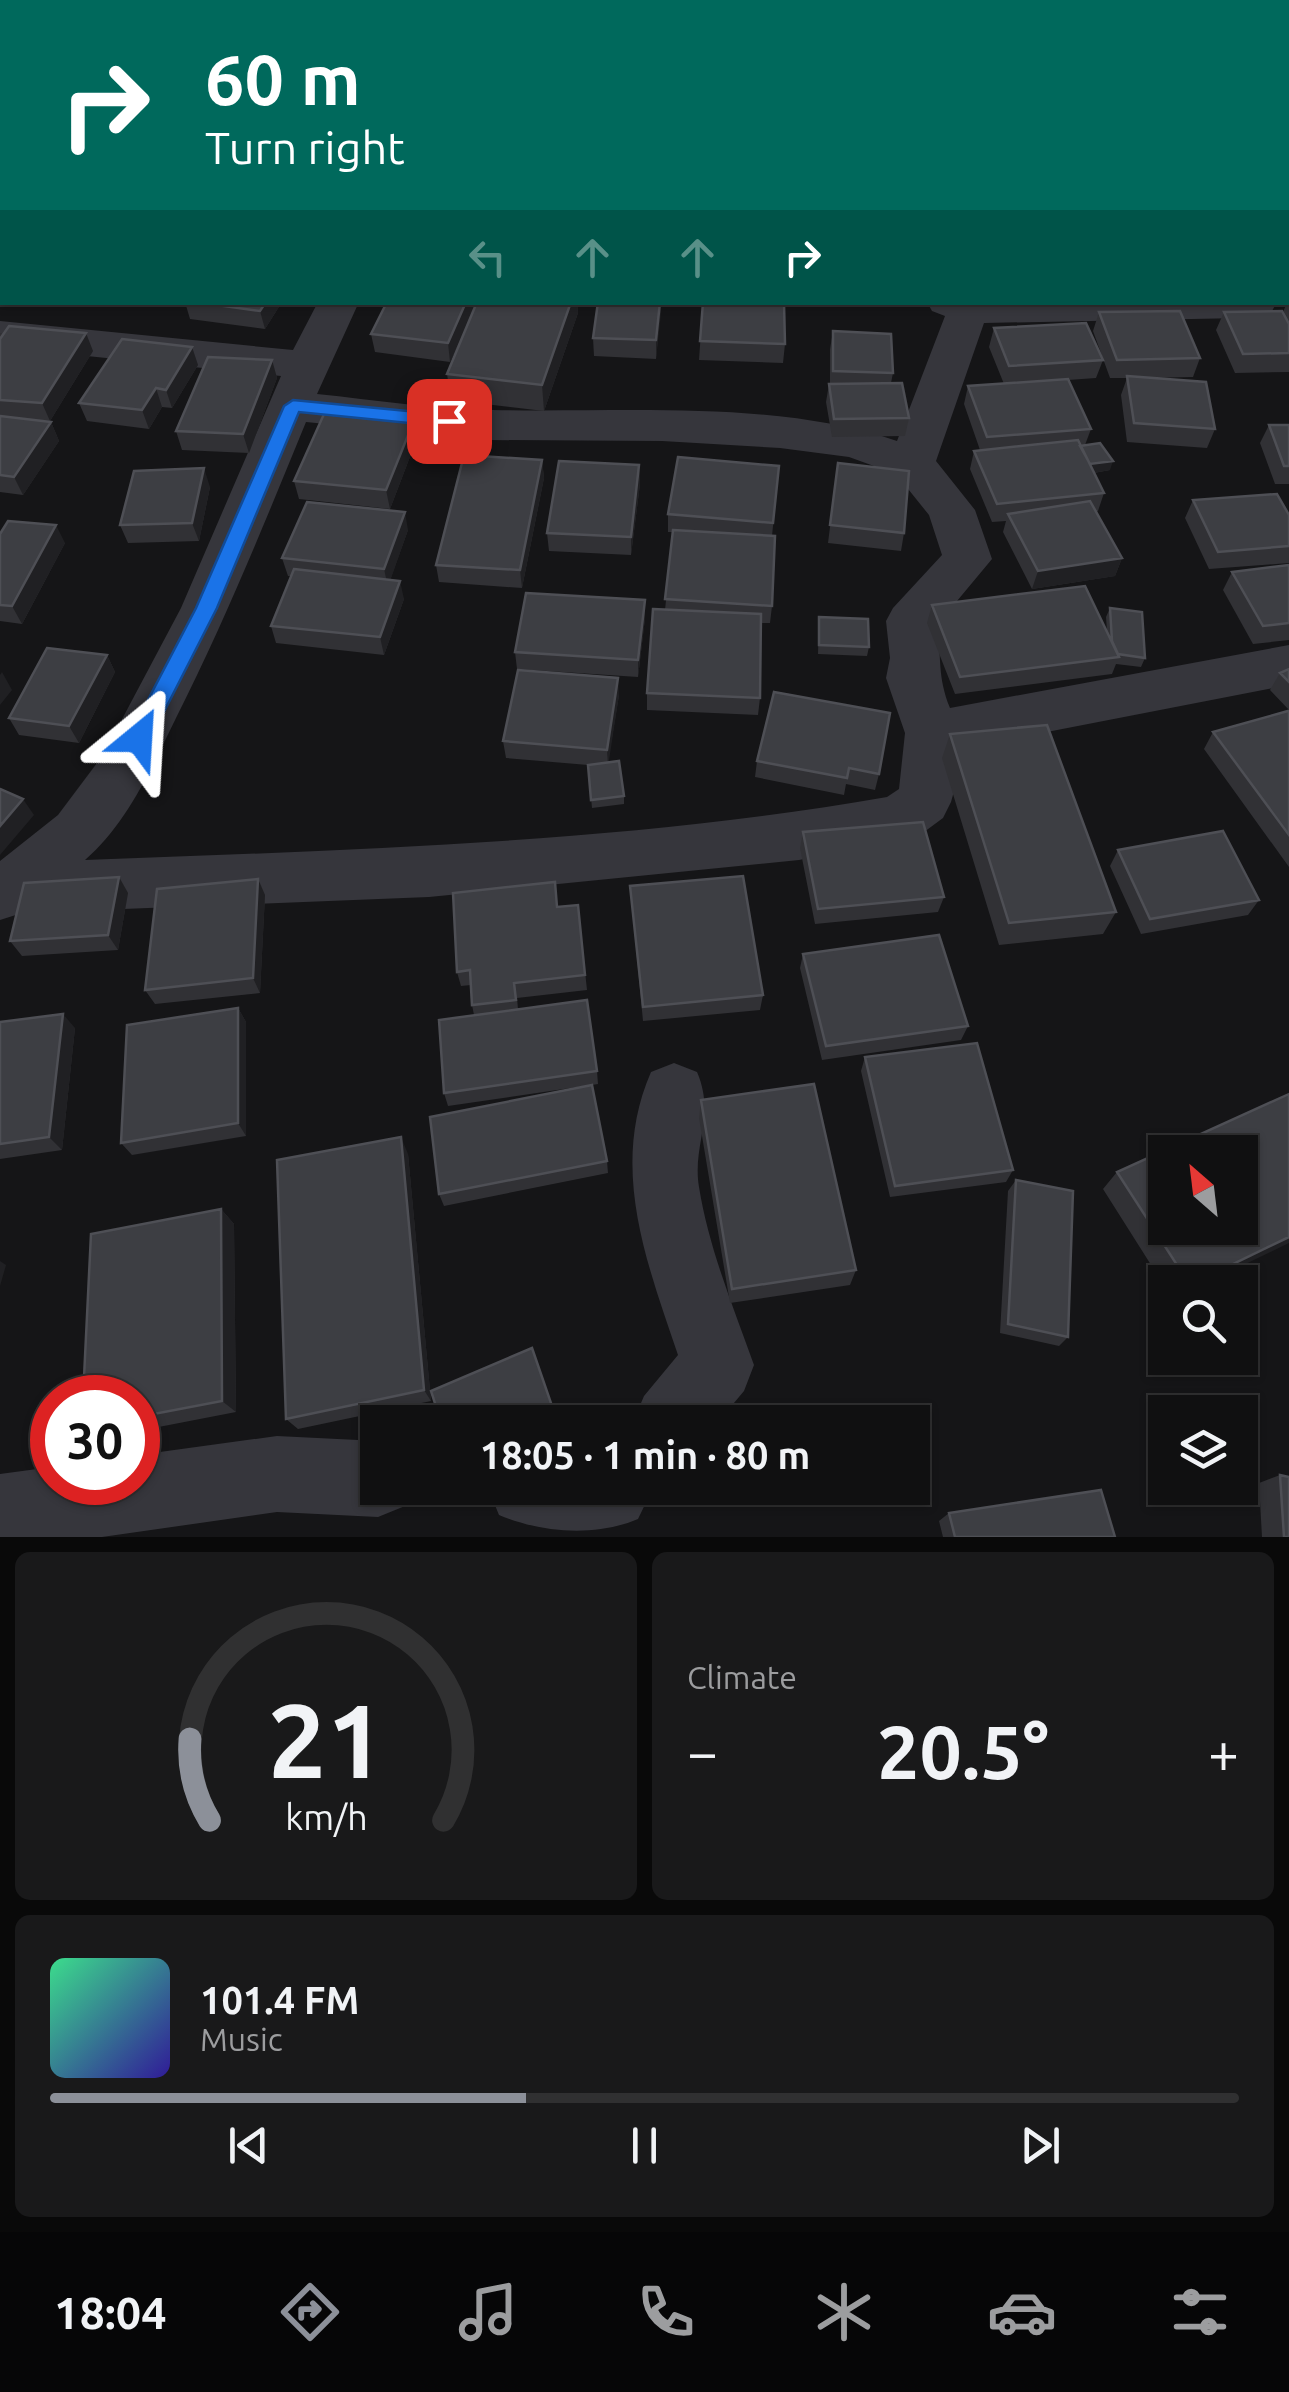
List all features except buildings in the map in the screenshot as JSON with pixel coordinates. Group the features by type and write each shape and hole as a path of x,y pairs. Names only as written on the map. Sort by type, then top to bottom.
{"street":[{"path":"4,892 78,832 122,771 206,608 338,305"},
{"path":"912,462 957,307 1246,305"},
{"path":"0,334 300,386 488,425 662,426 855,442 912,462 951,510 968,560 911,621 916,658 912,678 932,733 931,773 923,802 900,818 799,836 429,872 4,892"},
{"path":"932,733 1289,666"},
{"path":"674,1094 664,1181 676,1246 718,1365 684,1405"},
{"path":"0,1513 278,1474 360,1478"}],"route":[{"path":"139,738 206,608 293,406 449,421"}]}
